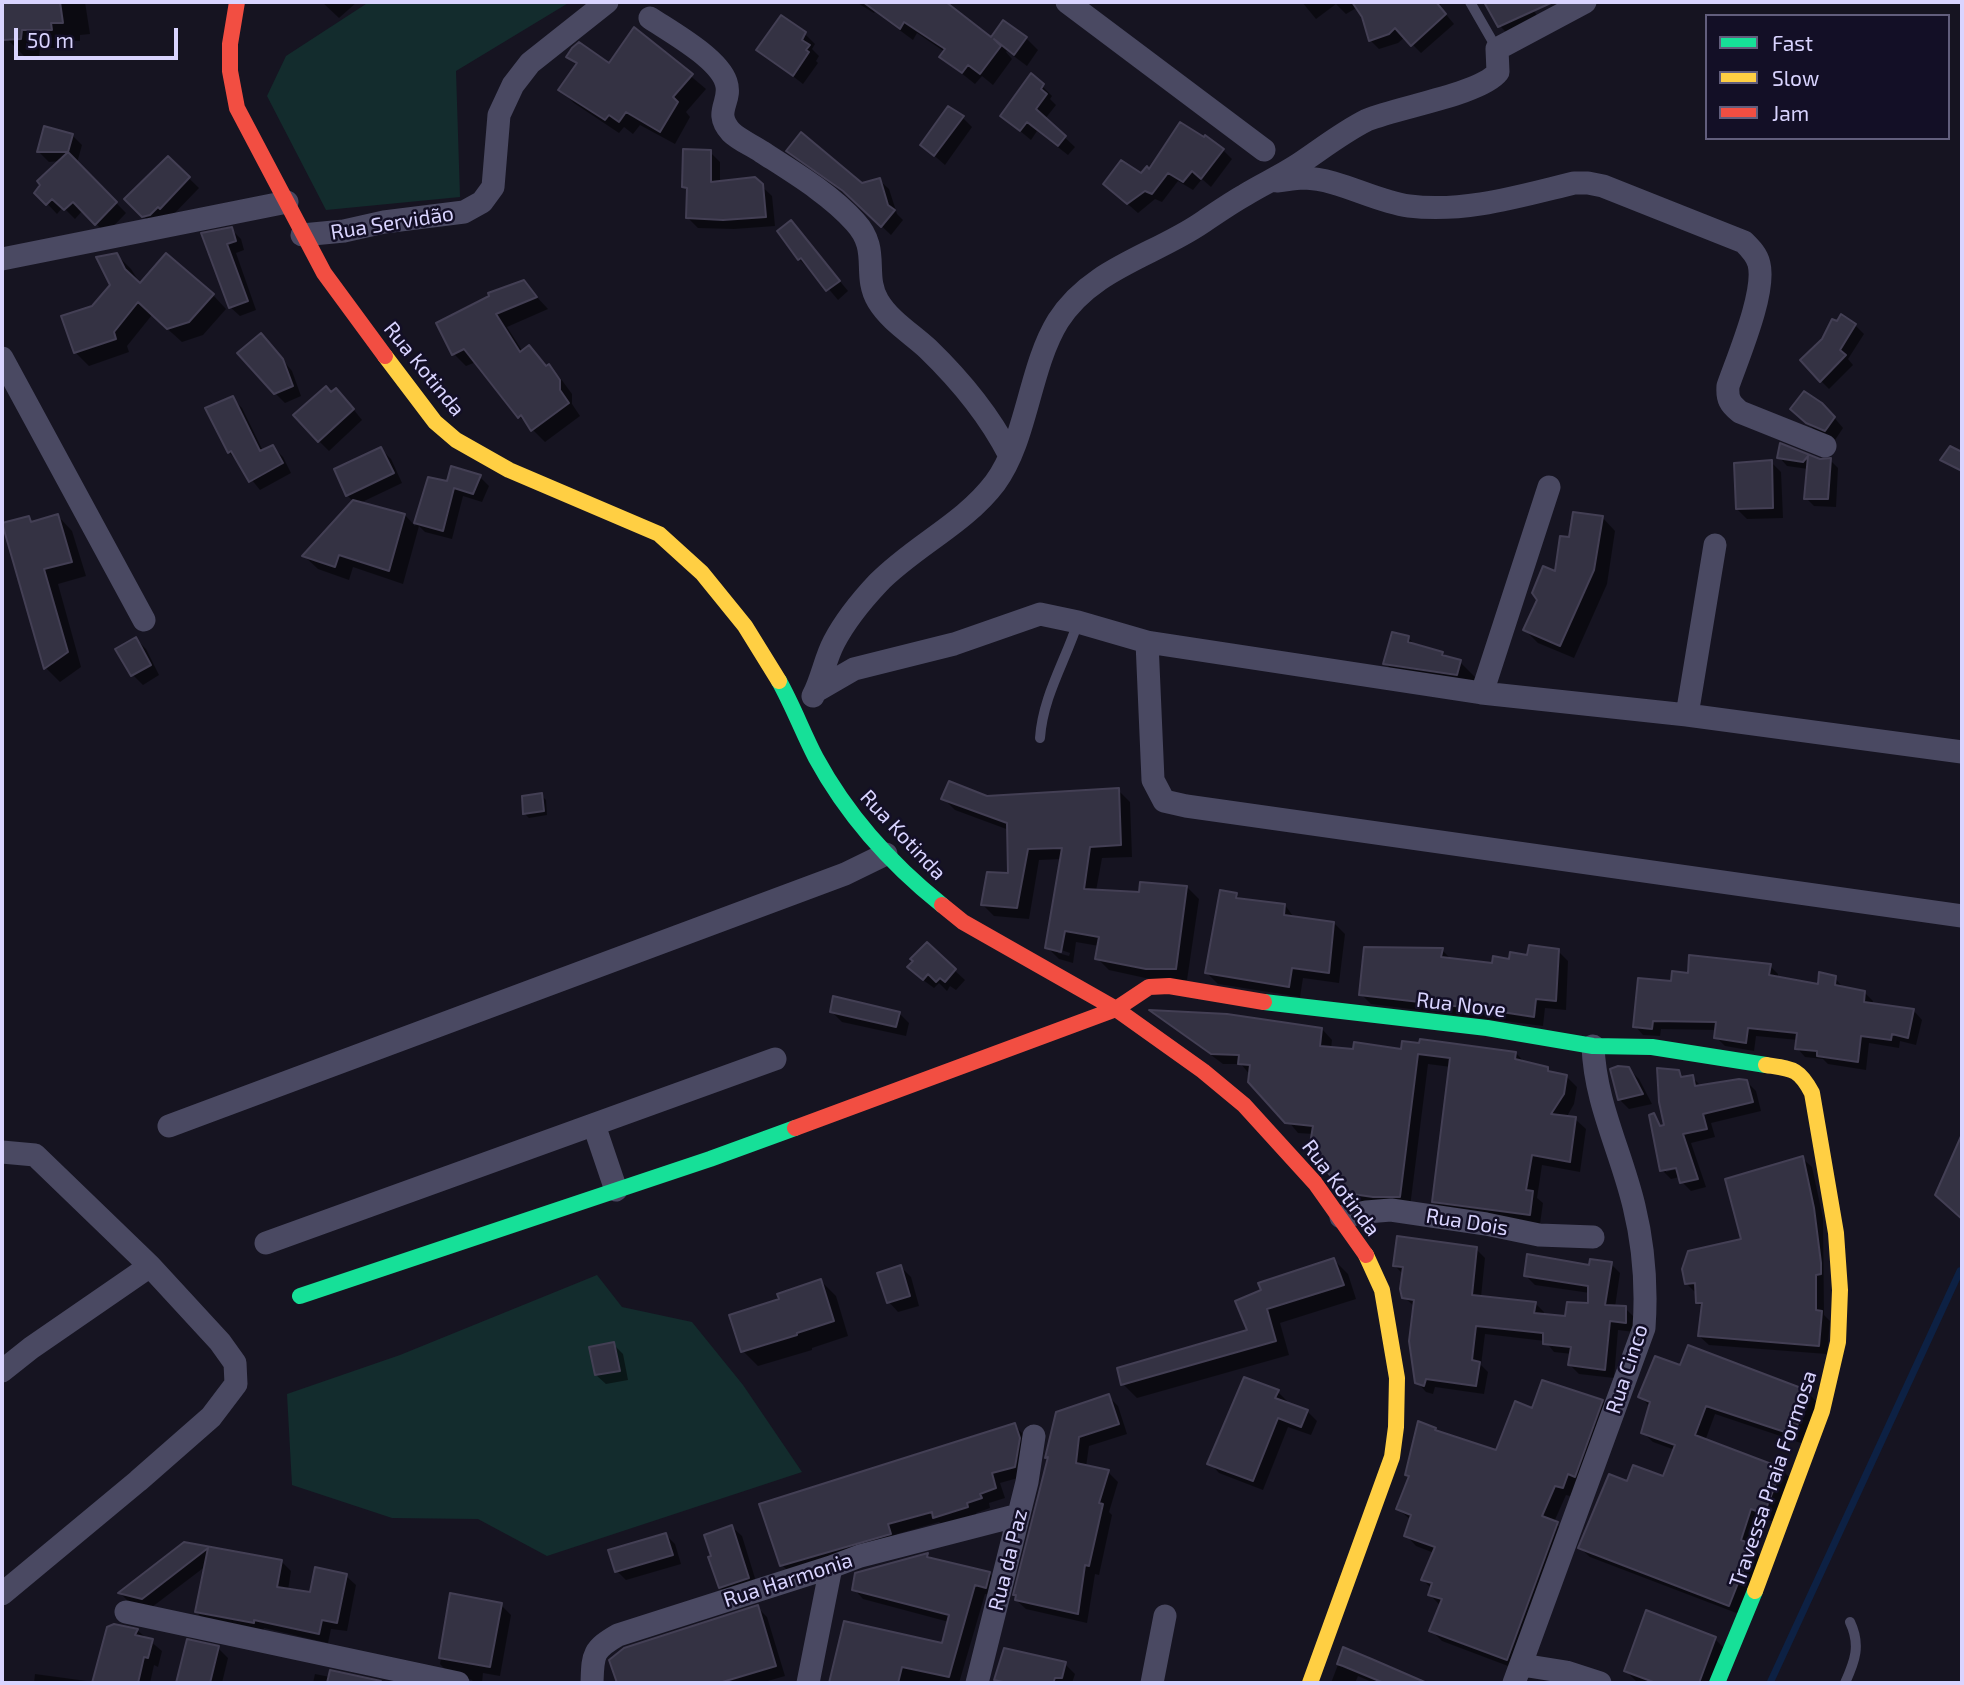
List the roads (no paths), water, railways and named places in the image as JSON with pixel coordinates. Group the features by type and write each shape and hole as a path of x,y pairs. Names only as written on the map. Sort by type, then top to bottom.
{"street":[{"name":"Rua Kotinda","path":"237,2 230,44 230,71 237,108 324,273 435,422 456,440 509,470 659,534 702,573 745,626 771,667 816,758 842,800 886,854 963,922 1116,1009 1203,1071 1244,1105 1307,1174 1364,1251 1382,1290 1398,1378 1396,1427 1392,1457 1310,1683"},
{"name":"Rua Servidão","path":"302,235 464,212 482,202 493,187 499,115 513,85 530,63 607,2"},
{"path":"1067,2 1264,150"},
{"path":"800,723 816,691 834,642 851,615 878,583 902,561 980,500 995,483 1004,469 1050,336 1059,320 1086,288 1124,264 1198,226 1367,120 1385,112 1453,95 1485,83 1498,72 1497,49 1585,2"},
{"path":"650,18 718,68 728,92 721,115 724,124 734,135 793,173 855,222 867,238 871,251 873,292 880,304 947,369 996,429 1009,454"},
{"path":"1267,183 1304,178 1343,186 1406,205 1446,208 1482,204 1574,183 1588,183 1603,186 1744,242 1756,255 1760,266 1760,286 1727,396 1740,412 1825,446"},
{"path":"2,259 286,202"},
{"path":"2,358 144,620"},
{"path":"1482,693 1549,487"},
{"path":"1687,715 1715,545"},
{"path":"816,691 854,669 954,644 1040,614 1147,642 1482,693 1687,715 1962,752"},
{"path":"1147,642 1153,780 1164,801 1962,916"},
{"path":"169,1125 845,874 886,854"},
{"name":"Rua Nove","path":"300,1296 710,1159 1116,1009 1149,987 1169,986 1270,1003 1487,1028 1593,1046 1652,1048 1769,1064 1794,1069 1804,1078"},
{"name":"Rua Cinco","path":"1518,1674 1644,1328 1646,1292 1642,1245 1634,1204 1600,1099 1594,1071 1593,1046"},
{"path":"266,1243 775,1059"},
{"name":"Travessa Praia Formosa","path":"1717,1683 1744,1622 1824,1409 1835,1366 1840,1320 1841,1266 1812,1093 1804,1078"},
{"path":"594,1125 616,1190"},
{"path":"2,1152 35,1156 150,1266 220,1342 235,1363 236,1384 200,1426 2,1594"},
{"name":"Rua Dois","path":"1341,1217 1391,1210 1539,1235 1593,1237"},
{"path":"2,1371 150,1266"},
{"name":"Rua da Paz","path":"977,1683 1019,1515 1034,1436"},
{"name":"Rua Harmonia","path":"592,1683 593,1658 599,1646 618,1635 860,1556 1019,1515"},
{"path":"808,1683 831,1567"},
{"path":"126,1612 385,1676 458,1683"},
{"path":"1152,1683 1165,1616"},
{"path":"1518,1674 1566,1672 1600,1683"}],"lane":[{"path":"1471,2 1497,49"},
{"path":"1040,738 1041,719 1052,681 1069,650 1078,622"},
{"path":"1845,1683 1858,1647 1856,1633 1850,1622"}],"waterway":[{"path":"1770,1683 1960,1271"}]}
